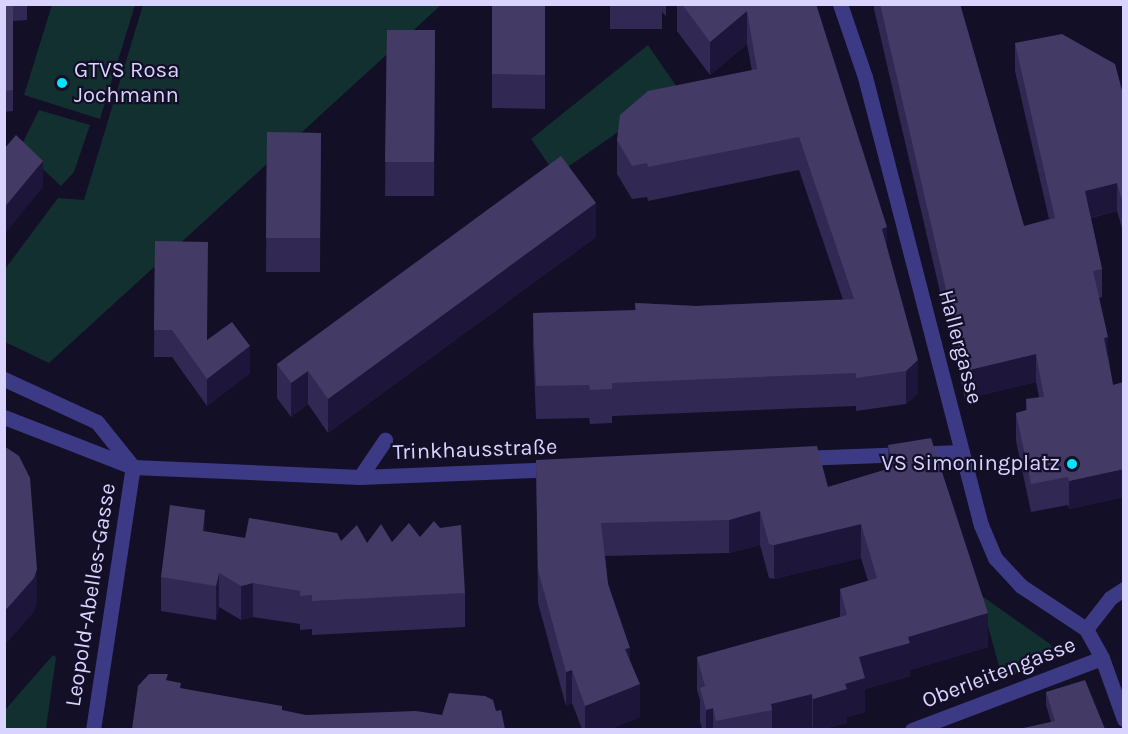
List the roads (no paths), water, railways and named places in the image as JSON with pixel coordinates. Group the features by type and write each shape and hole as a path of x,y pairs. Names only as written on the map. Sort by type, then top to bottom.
{"street":[{"name":"Hallergasse","path":"840,4 866,77 981,525 995,558 1021,586 1086,629 1102,658 1124,719"},
{"path":"4,379 97,422 134,467"},
{"name":"Trinkhausstraße","path":"4,417 134,467 360,477 573,468"},
{"path":"360,477 385,440"},
{"path":"782,459 962,452"},
{"name":"Leopold-Abelles-Gasse","path":"93,729 134,467"},
{"path":"1086,629 1110,598 1124,589"},
{"name":"Oberleitengasse","path":"912,729 1102,658"}],"place":[{"name":"GTVS Rosa Jochmann","path":"62,83"},
{"name":"VS Simoningplatz","path":"1072,464"}]}
